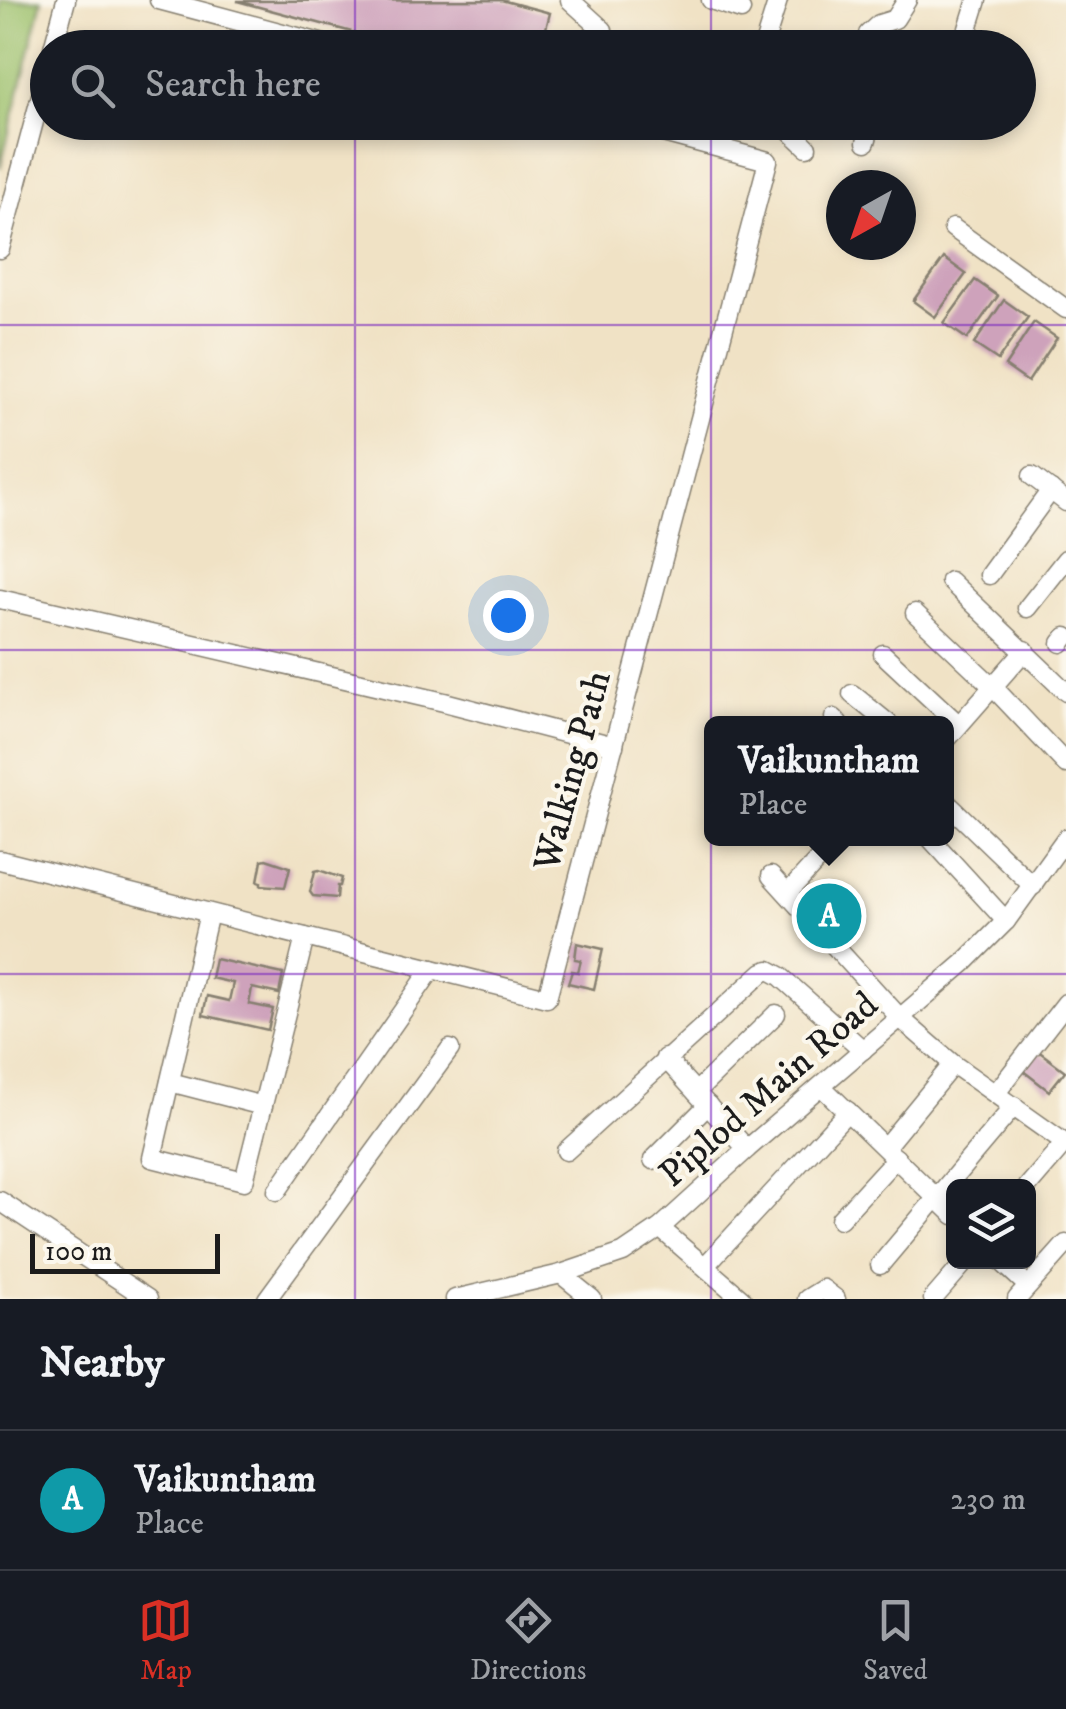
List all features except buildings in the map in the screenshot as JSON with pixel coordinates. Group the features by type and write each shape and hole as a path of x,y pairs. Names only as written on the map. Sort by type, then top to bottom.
{"street":[{"path":"58,30 66,0"},
{"path":"159,0 272,30"},
{"path":"570,0 603,30"},
{"path":"711,0 741,10"},
{"path":"769,30 778,0"},
{"path":"873,30 895,20 907,0"},
{"path":"968,30 978,0"},
{"path":"0,248 30,136"},
{"name":"Walking Path","path":"0,860 547,998 768,161 689,140"},
{"path":"799,140 806,147"},
{"path":"953,228 1066,309"},
{"path":"1032,476 1066,502"},
{"path":"990,575 1050,490"},
{"path":"1027,608 1066,558"},
{"path":"950,581 1066,692"},
{"path":"0,598 614,746"},
{"path":"915,614 1066,764"},
{"path":"954,731 1025,650"},
{"path":"882,654 950,716"},
{"path":"852,694 879,716"},
{"path":"954,720 960,725"},
{"path":"954,810 1033,886"},
{"name":"Piplod Main Road","path":"455,1299 562,1274 623,1253 660,1228 1006,921 1066,838"},
{"path":"788,892 831,846"},
{"path":"937,846 1006,921"},
{"path":"771,876 900,1018 954,1064 1066,1143 1034,1179"},
{"path":"209,913 152,1158 244,1181 304,937"},
{"path":"278,1191 432,969"},
{"path":"566,1151 756,976 769,970 863,1050"},
{"path":"996,1093 1066,1003"},
{"path":"653,1160 776,1014"},
{"path":"267,1299 450,1049"},
{"path":"665,1058 746,1150"},
{"path":"840,1219 954,1064"},
{"path":"170,1082 263,1106"},
{"path":"822,1087 946,1207"},
{"path":"880,1265 1014,1106"},
{"path":"705,1266 848,1111"},
{"path":"0,1201 148,1299"},
{"path":"660,1228 742,1299"},
{"path":"1007,1269 1022,1292 1066,1244"},
{"path":"933,1299 958,1269"},
{"path":"562,1274 592,1299"},
{"path":"807,1299 823,1289 836,1299"}],"green space":[{"path":"0,0 42,0 34,30 30,30 30,48 0,168"}],"place":[{"name":"Vaikuntham","path":"829,916"}]}
